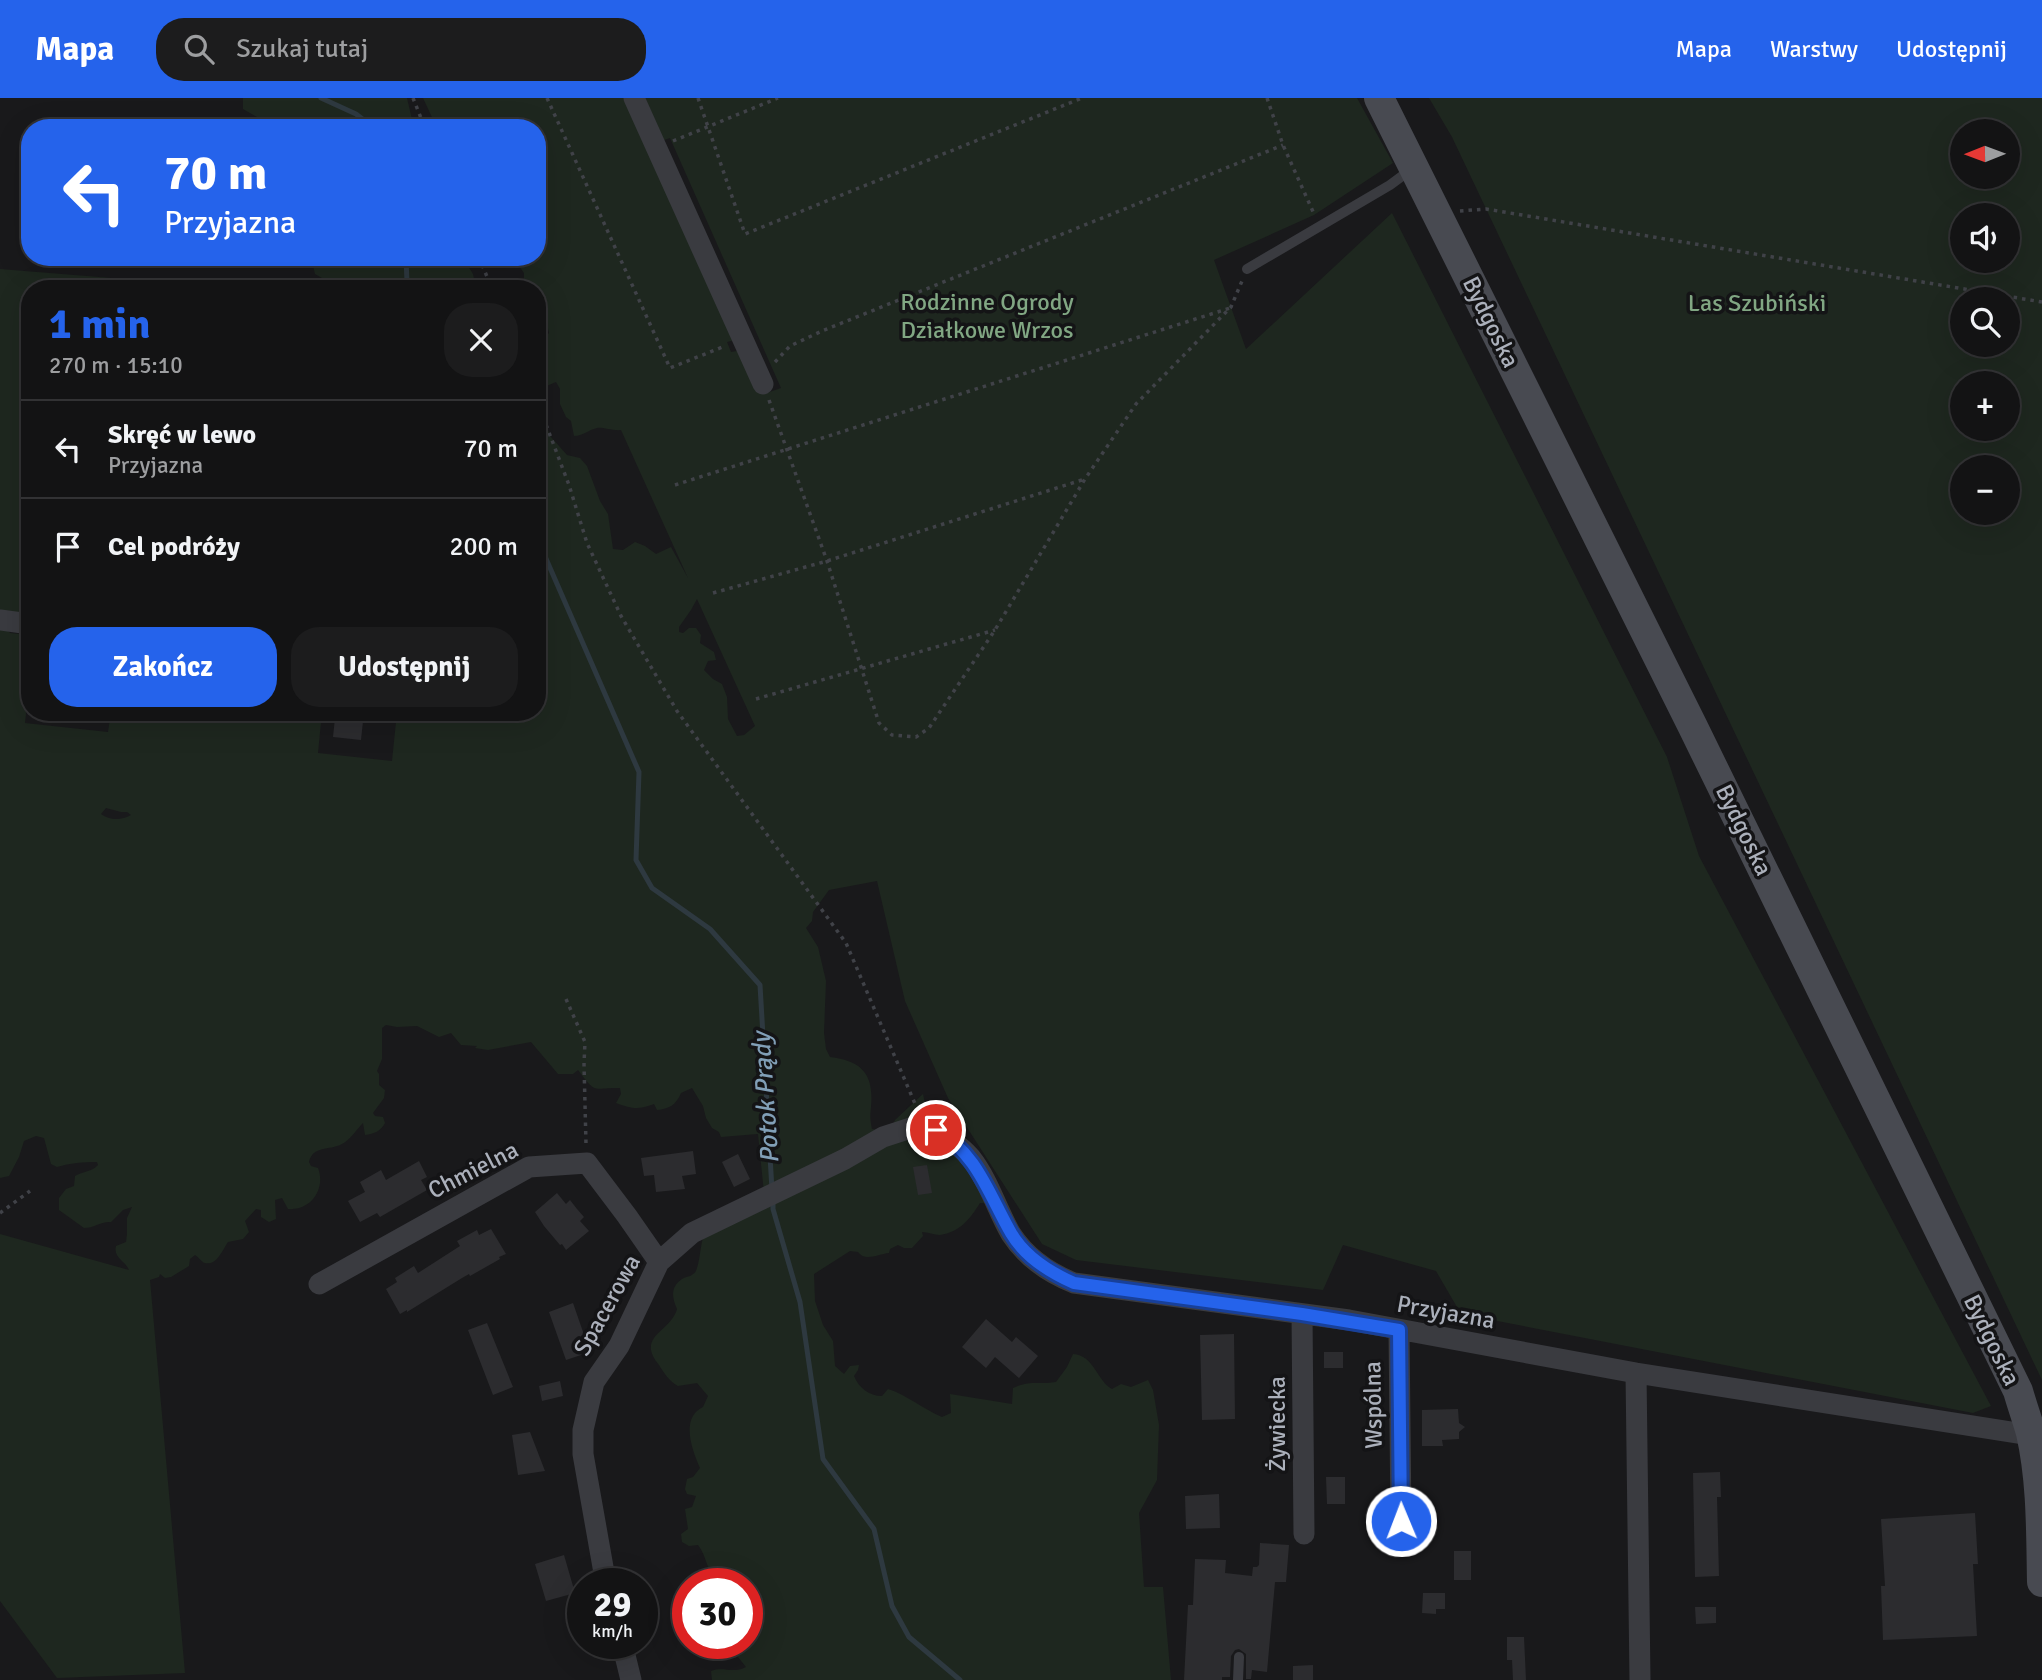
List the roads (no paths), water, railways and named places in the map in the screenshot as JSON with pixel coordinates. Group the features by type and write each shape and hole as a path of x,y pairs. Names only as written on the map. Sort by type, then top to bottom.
{"main road":[{"name":"Bydgoska","path":"1379,98 1698,737 2018,1391 2036,1435 2042,1582"}],"street":[{"path":"634,98 762,381"},
{"path":"0,620 21,623"},
{"name":"Przyjazna","path":"923,1124 948,1137 971,1158 1012,1236 1032,1258 1051,1273 1074,1283 1302,1314 1636,1373 2036,1435"},
{"name":"Spacerowa","path":"603,1568 583,1454 583,1430 594,1382 618,1346 659,1262 692,1233 845,1159 883,1137 923,1124"},
{"name":"Chmielna","path":"319,1284 529,1167 587,1163 659,1262"},
{"name":"Żywiecka","path":"1302,1314 1304,1534"},
{"name":"Wspólna","path":"1399,1330 1401,1521"},
{"path":"1636,1373 1640,1680"},
{"path":"626,1659 631,1680"}],"lane":[{"path":"1247,269 1415,167"},
{"path":"1238,1680 1239,1657"}],"waterway":[{"name":"Potok Prądy","path":"321,98 362,119"},
{"name":"Potok Prądy","path":"406,266 407,280"},
{"name":"Potok Prądy","path":"546,559 639,772 636,860 652,888 710,929 760,985 772,1190"},
{"name":"Potok Prądy","path":"773,1200 773,1209 800,1302 823,1459 874,1529 892,1606 909,1637 960,1680"}],"park label":[{"name":"Las Szubiński","path":"1757,303"},
{"name":"Rodzinne Ogrody Działkowe Wrzos","path":"987,316"}]}
